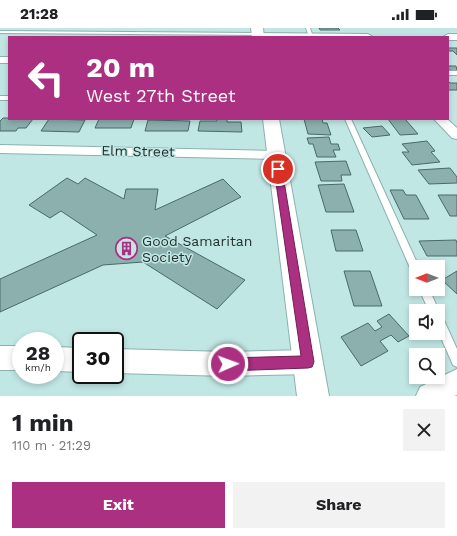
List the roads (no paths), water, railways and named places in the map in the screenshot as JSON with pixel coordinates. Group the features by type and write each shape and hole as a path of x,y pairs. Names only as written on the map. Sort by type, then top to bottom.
{"main road":[{"path":"271,120 313,396"}],"street":[{"path":"258,34 293,36"},
{"path":"441,120 457,135"},
{"name":"Elm Street","path":"0,149 276,155"},
{"path":"0,358 12,358"},
{"path":"124,361 228,364 308,362"},
{"path":"429,396 457,381"}],"lane":[{"path":"0,32 258,34"},
{"path":"348,120 411,260"},
{"path":"445,335 457,361"}],"place":[{"name":"Good Samaritan Society","path":"127,249"}]}
